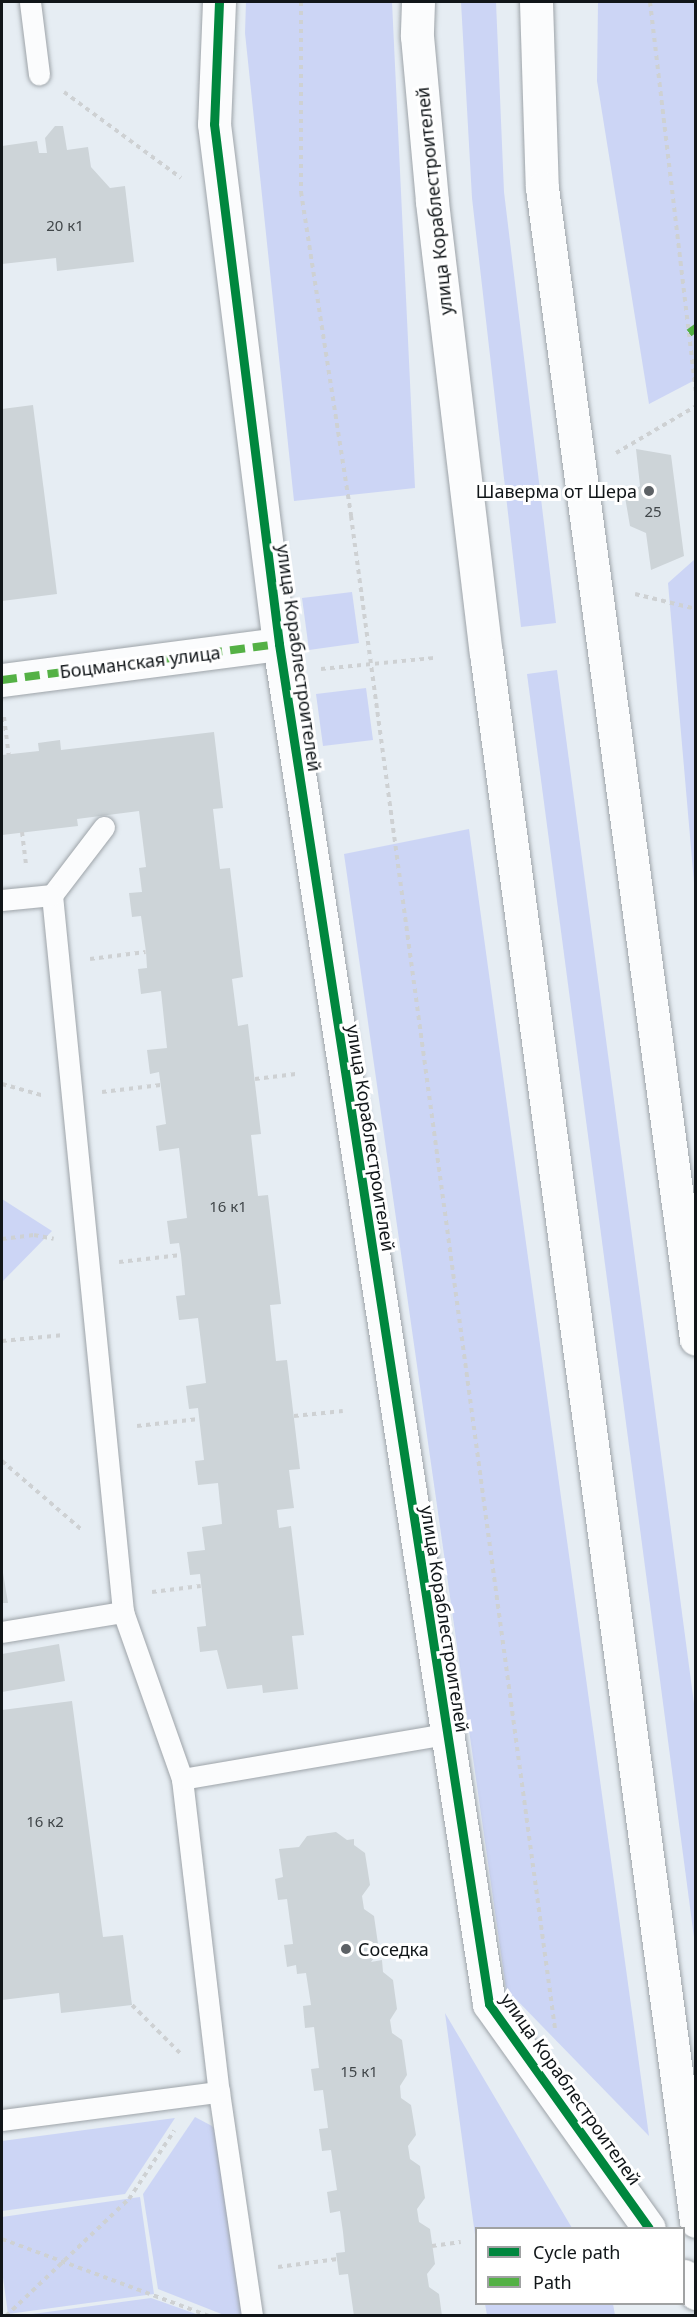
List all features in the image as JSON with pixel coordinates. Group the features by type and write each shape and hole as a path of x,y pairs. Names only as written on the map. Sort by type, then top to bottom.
{"main road":[{"name":"улица Кораблестроителей","path":"219,2 214,124 279,645 489,2004 648,2227"},
{"name":"улица Кораблестроителей","path":"417,2 417,36 432,202 486,653 696,2221"},
{"path":"536,2 542,188 696,1339"},
{"name":"Боцманская улица","path":"2,693 279,645"},
{"path":"685,2277 696,2293"}],"lane":[{"path":"30,2 39,74"},
{"path":"104,827 52,895 58,963 122,1604 182,1779 219,2092 252,2316"},
{"path":"2,900 52,895"},
{"path":"2,1632 122,1604"},
{"path":"182,1779 446,1734"},
{"path":"2,2120 219,2092"}],"path":[{"path":"301,2 301,192 371,664 556,2033"},
{"path":"650,2 696,393"},
{"path":"39,74 183,179"},
{"path":"612,455 696,406"},
{"path":"633,583 635,595 696,609"},
{"path":"314,670 434,658"},
{"path":"2,693 9,754"},
{"path":"58,963 146,952"},
{"path":"255,1079 296,1074"},
{"path":"72,1095 161,1085"},
{"path":"2,1239 34,1235 88,1256 181,1255"},
{"path":"2,1341 95,1332"},
{"path":"294,1416 343,1411"},
{"path":"105,1430 199,1419"},
{"path":"2,1461 118,1561"},
{"path":"122,1604 201,1586"},
{"path":"132,2005 219,2092"},
{"path":"6,2316 129,2199 198,2095"},
{"path":"2,2239 209,2316"},
{"path":"432,2246 461,2242"},
{"path":"246,2272 337,2259"}],"shaded area":[{"path":"246,2 392,2 415,488 294,501 245,33"},
{"path":"461,2 496,2 504,192 556,623 521,627 472,198"},
{"path":"598,2 695,2 695,380 649,404 597,81"},
{"path":"695,559 695,894 668,583"},
{"path":"352,592 359,643 309,650 302,598"},
{"path":"557,670 695,1711 695,1945 527,674"},
{"path":"366,688 373,740 323,746 316,694"},
{"path":"469,829 649,2136 506,1989 344,854"},
{"path":"2,1199 52,1231 2,1282"},
{"path":"445,2013 571,2227 475,2227 475,2235"},
{"path":"195,2117 212,2126 218,2134 245,2314 224,2315 158,2289 143,2194"},
{"path":"175,2118 125,2194 2,2211 2,2141"},
{"path":"140,2197 154,2294 8,2314 2,2270 2,2217"},
{"path":"151,2298 199,2315 25,2315"},
{"path":"485,2305 613,2305 615,2315 487,2315"}],"building":[{"path":"55,126 63,126 67,150 88,147 91,167 110,188 125,186 134,262 57,271 56,258 2,264 2,146 37,141 39,153 47,153 45,138"},
{"path":"33,405 57,594 2,601 2,409"},
{"path":"636,449 671,455 684,556 651,570 646,533 630,526 625,497 640,486"},
{"path":"214,732 223,808 213,809 220,869 230,868 243,977 232,979 238,1026 248,1024 261,1134 251,1135 258,1196 268,1195 281,1304 270,1305 276,1361 287,1360 300,1469 289,1470 294,1508 277,1510 279,1528 291,1526 304,1635 292,1636 298,1689 263,1693 262,1685 227,1689 217,1650 200,1652 197,1627 206,1626 200,1574 190,1575 187,1552 205,1550 202,1527 222,1524 218,1483 198,1485 195,1461 204,1460 198,1408 189,1409 186,1386 206,1383 198,1318 179,1320 176,1296 185,1295 181,1255 179,1243 170,1244 167,1221 187,1218 179,1148 159,1151 156,1126 166,1124 159,1072 150,1074 147,1050 167,1048 161,991 141,994 138,969 147,968 146,952 141,916 132,917 129,893 142,892 139,868 146,867 139,811 77,819 78,826 2,835 2,755 39,751 38,743 60,740 61,750"},
{"path":"2,1567 8,1603 2,1603"},
{"path":"59,1644 65,1681 2,1692 2,1654"},
{"path":"72,1701 103,1937 123,1935 132,2005 61,2013 59,1993 2,2000 2,1710"},
{"path":"336,1832 347,1840 354,1839 354,1845 365,1853 370,1885 362,1896 364,1909 374,1916 379,1951 371,1962 382,1960 383,1972 393,1980 397,2009 390,2020 392,2033 402,2040 407,2075 400,2086 401,2098 411,2105 416,2135 408,2146 410,2159 420,2166 425,2198 417,2209 419,2222 430,2229 435,2264 427,2274 429,2287 439,2294 442,2316 354,2316 348,2274 339,2275 336,2253 345,2252 343,2232 340,2211 330,2213 327,2192 337,2190 331,2150 322,2151 319,2129 328,2128 323,2090 314,2091 311,2069 319,2068 314,2027 305,2028 303,2006 311,2005 306,1973 297,1974 296,1965 287,1967 284,1945 293,1944 287,1899 278,1900 275,1879 283,1877 279,1849 299,1847 307,1836"}],"marked path":[{"path":"689,333 696,328"},
{"path":"2,680 279,644"}],"cycle path":[{"path":"219,2 214,124 279,644 489,2004 648,2227"}],"place":[{"name":"Шаверма от Шера","path":"649,491"},
{"name":"Соседка","path":"346,1949"}]}
